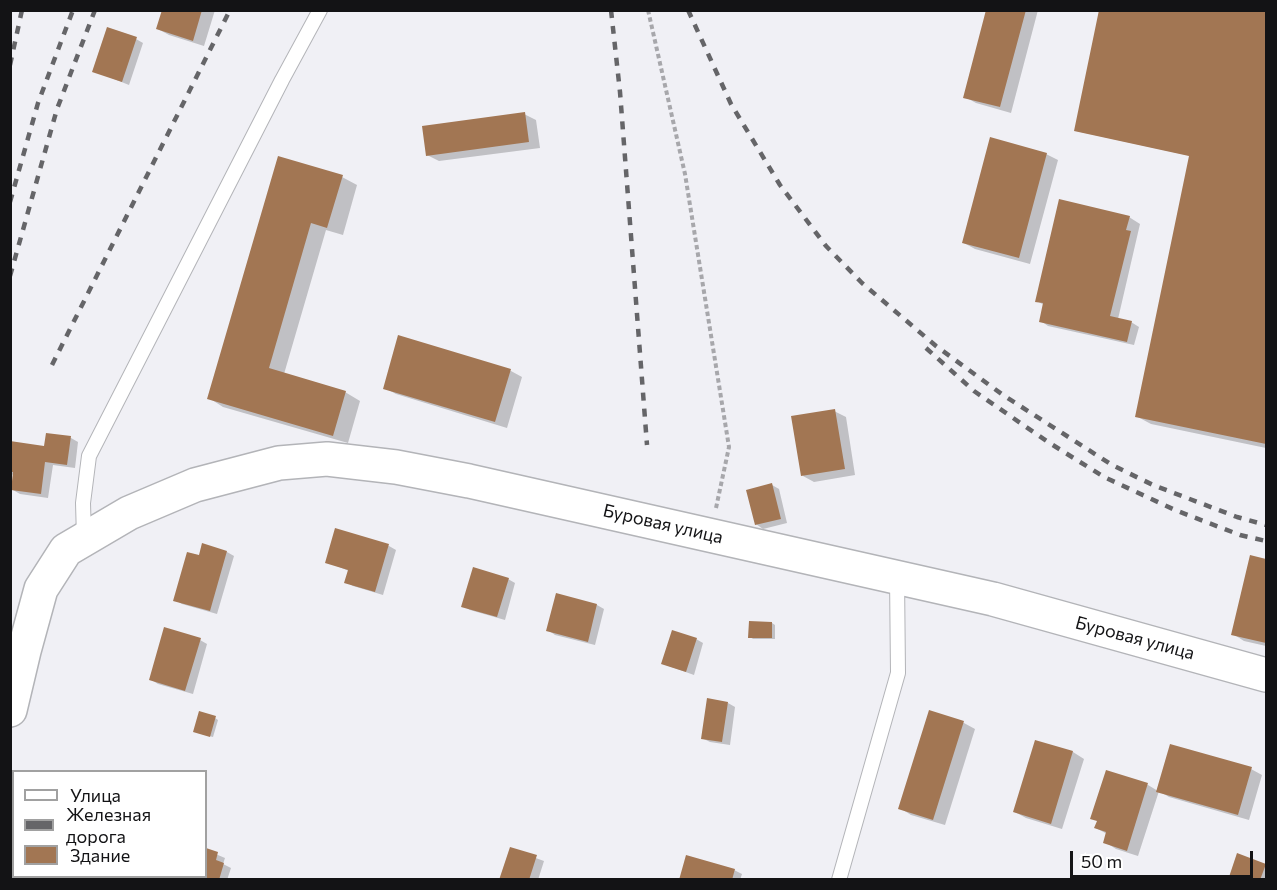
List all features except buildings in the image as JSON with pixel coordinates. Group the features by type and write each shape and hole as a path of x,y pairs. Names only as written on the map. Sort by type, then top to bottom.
{"street":[{"name":"Буровая улица","path":"75,544 129,513 195,485 279,463 327,459 396,467 459,479 993,599 1266,675"},
{"path":"10,710 41,589 75,544"}],"lane":[{"path":"75,544 89,456 320,10"},
{"path":"840,879 898,674 897,577"}],"path":[{"path":"648,10 685,174 729,447 711,535"}],"railway":[{"path":"10,65 22,10"},
{"path":"10,202 38,103 73,10"},
{"path":"10,276 57,109 95,10"},
{"path":"52,365 230,10"},
{"path":"611,10 620,92 647,445"},
{"path":"688,10 731,104 780,185 826,246 862,283 936,346 1003,395 1112,465 1153,485 1237,517 1266,525"},
{"path":"926,348 974,391 1104,477 1175,510 1240,535 1266,541"}]}
